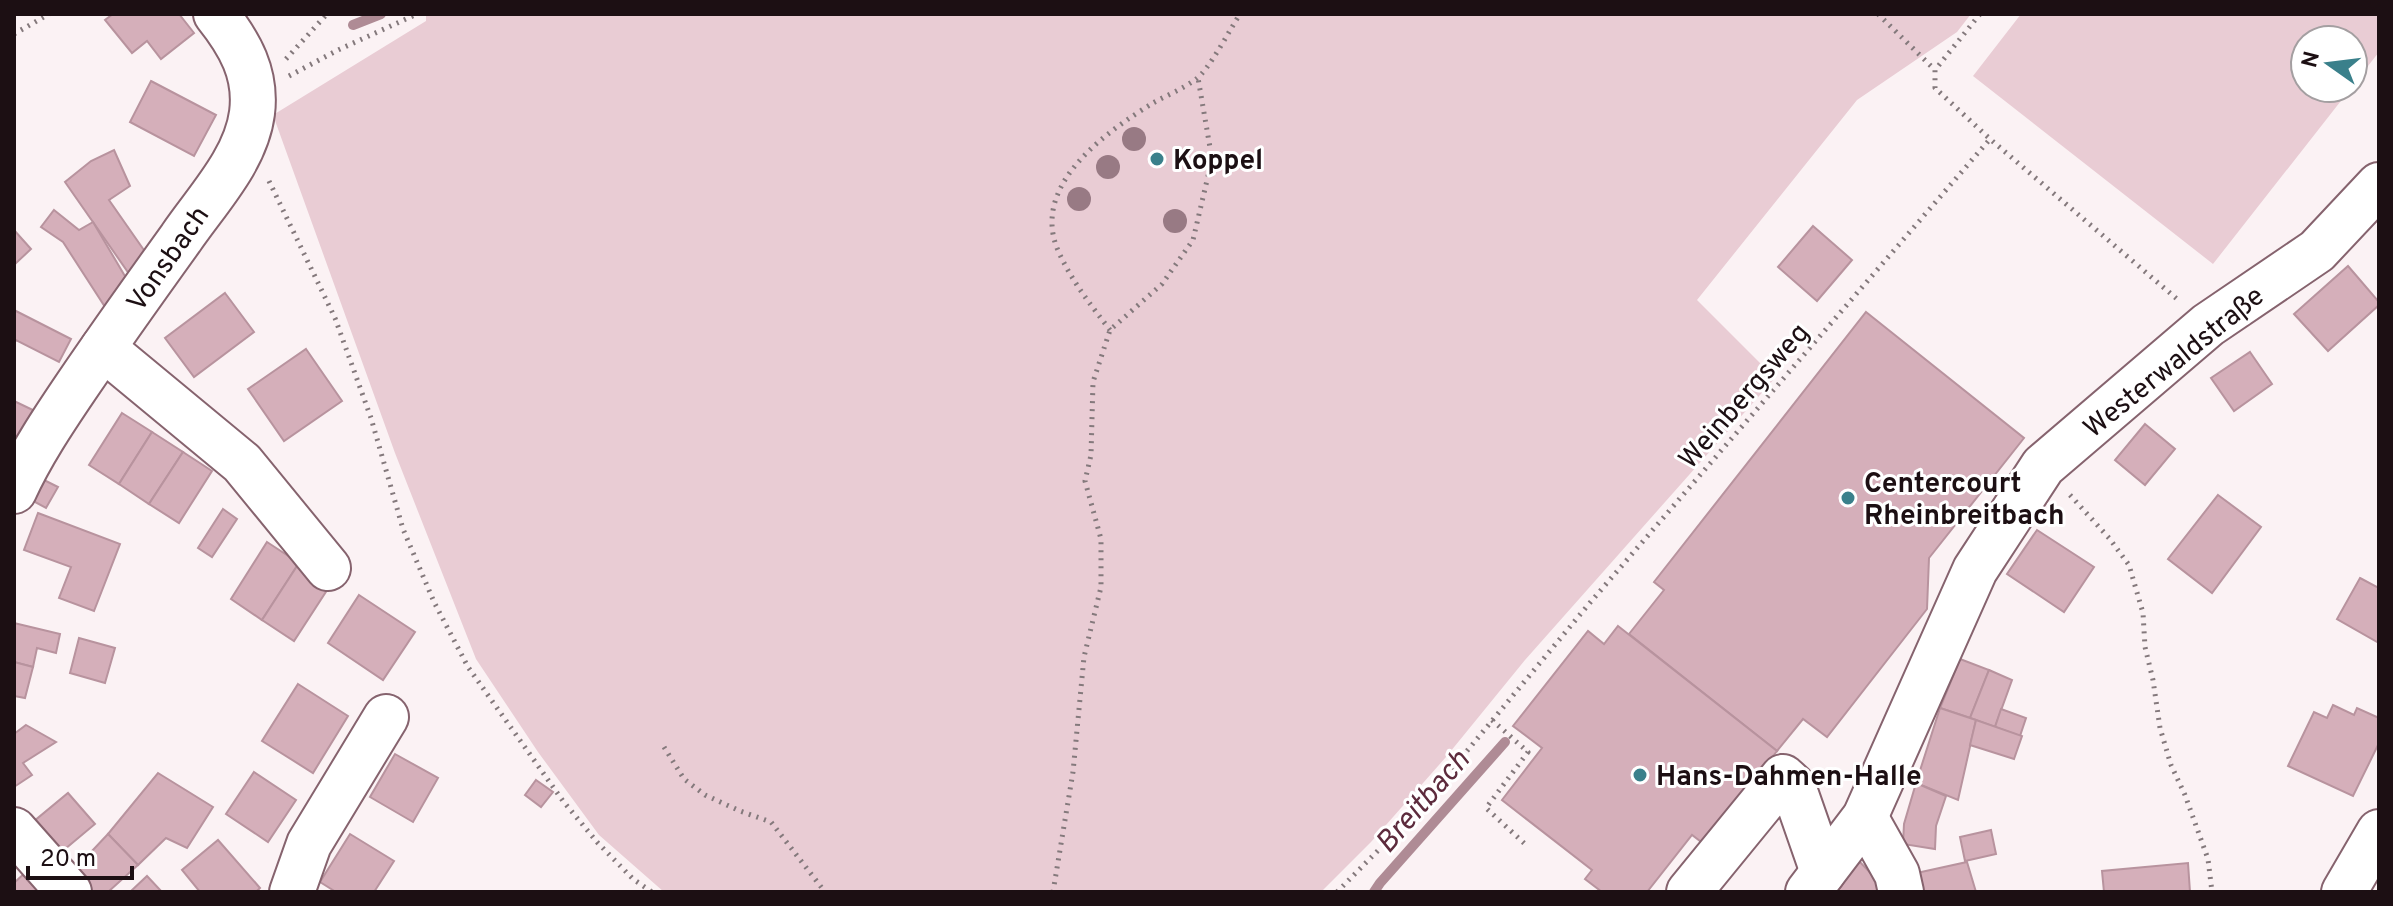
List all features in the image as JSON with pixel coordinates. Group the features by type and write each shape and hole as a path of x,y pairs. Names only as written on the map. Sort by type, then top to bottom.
{"street":[{"name":"Vonsbach","path":"14,491 28,459 245,143 253,95 248,65 232,34 216,14"},
{"name":"Westerwaldstraße","path":"1816,882 1865,817 1975,570 2043,466 2208,325 2317,251 2379,185"},
{"path":"103,348 242,463 328,568"},
{"path":"292,892 309,844 386,717"},
{"path":"1689,892 1783,777 1793,786 1816,882"},
{"path":"1865,817 1897,874 1901,892"},
{"path":"14,830 69,892"},
{"path":"2344,892 2379,832"}],"path":[{"path":"14,34 49,14"},
{"path":"253,95 327,14"},
{"path":"253,95 338,50 417,14"},
{"path":"1110,330 1079,291 1056,245 1052,210 1066,177 1096,143 1152,104 1198,78 1240,14"},
{"path":"1878,14 1935,70"},
{"path":"1980,14 1935,70 1935,88 1990,139 2208,325"},
{"path":"1053,892 1073,772 1084,657 1101,587 1101,539 1085,481 1091,455 1093,382 1110,330 1162,284 1193,240 1212,159 1198,78"},
{"name":"Weinbergsweg","path":"1337,892 1418,810 1990,139"},
{"path":"245,143 259,155 274,195 335,318 371,418 403,529 434,602 468,667 588,831 633,879 652,892"},
{"path":"2043,466 2109,538 2129,565 2143,613 2145,647 2160,728 2171,765 2208,859 2212,892"},
{"path":"1492,720 1528,752 1486,808 1525,844"},
{"path":"664,747 684,779 705,795 771,822 825,892"}],"shaded area":[{"path":"426,14 1971,14 1957,32 1857,100 1697,300 1775,378 1525,660 1371,842 1321,892 664,892 599,835 538,752 476,659 395,453 273,115 426,21"},
{"path":"2021,14 2379,14 2379,52 2369,65 2369,24 2289,24 2289,104 2338,104 2213,264 1973,76"}],"building":[{"path":"113,14 179,14 194,33 161,59 147,41 132,53 105,20"},
{"path":"151,81 216,115 194,156 130,122"},
{"path":"114,150 130,186 109,200 146,253 132,278 65,182 91,161"},
{"path":"54,210 79,230 93,222 129,283 107,310 63,242 41,227"},
{"path":"1813,226 1852,260 1817,301 1778,267"},
{"path":"14,230 31,249 14,265"},
{"path":"2348,266 2379,305 2328,351 2294,314"},
{"path":"225,293 254,332 194,377 165,338"},
{"path":"14,310 71,339 59,362 16,340 14,344"},
{"name":"Centercourt Rheinbreitbach","path":"1866,312 2024,438 1929,558 1927,609 1827,737 1803,719 1777,751 1629,634 1664,590 1654,582"},
{"path":"306,349 342,401 284,441 248,389"},
{"path":"2250,352 2272,384 2234,411 2211,378"},
{"path":"14,401 37,412 14,455"},
{"path":"122,413 152,432 119,484 89,465"},
{"path":"2145,424 2175,449 2145,485 2115,460"},
{"path":"152,432 183,452 149,504 119,484"},
{"path":"183,452 212,471 179,523 149,504"},
{"path":"36,476 58,487 46,508 24,496"},
{"path":"2218,495 2261,527 2212,593 2168,559"},
{"path":"223,509 237,519 212,557 198,548"},
{"path":"38,513 120,544 94,611 59,598 71,567 24,550"},
{"path":"2037,530 2094,567 2064,612 2007,574"},
{"path":"267,542 299,563 262,620 231,599"},
{"path":"299,563 331,584 294,641 262,620"},
{"path":"2360,578 2379,588 2379,643 2337,619"},
{"path":"359,595 415,632 383,680 328,643"},
{"path":"14,623 60,634 56,653 37,648 33,667 14,662"},
{"name":"Hans-Dahmen-Halle","path":"1618,626 1777,751 1704,844 1692,835 1647,892 1602,892 1585,879 1592,870 1502,800 1542,748 1513,726 1588,631 1604,644"},
{"path":"79,638 115,648 105,683 70,673"},
{"path":"1960,659 1989,670 1970,718 1940,708"},
{"path":"14,662 33,667 25,698 14,696"},
{"path":"1989,670 2012,680 1995,727 1970,718"},
{"path":"298,684 348,716 313,773 262,741"},
{"path":"2333,705 2354,715 2357,708 2379,718 2379,743 2353,796 2288,766 2314,712 2327,718"},
{"path":"1940,708 1976,720 1958,800 1916,783"},
{"path":"2001,709 2026,718 2020,736 1995,727"},
{"path":"1976,720 2022,736 2014,759 1970,745"},
{"path":"26,725 56,742 23,763 32,775 14,787 14,734"},
{"path":"395,754 438,778 413,822 370,797"},
{"path":"254,772 296,800 268,842 226,814"},
{"path":"158,773 213,807 187,848 166,838 138,865 108,834"},
{"path":"536,780 553,792 541,807 525,795"},
{"path":"1916,783 1946,796 1936,826 1935,849 1903,844 1904,824"},
{"path":"68,793 95,824 59,854 33,822"},
{"path":"1991,830 1996,854 1965,861 1960,837"},
{"path":"108,834 138,865 108,892 93,892 74,870"},
{"path":"350,834 394,861 374,892 336,892 320,882"},
{"path":"218,840 260,888 256,892 200,892 182,870"},
{"path":"1858,860 1889,892 1831,892"},
{"path":"1967,862 1976,892 1916,892 1912,874"},
{"path":"2188,863 2190,892 2104,892 2102,871"},
{"path":"27,871 46,892 14,892 14,883"},
{"path":"147,876 162,892 130,892"}],"waterway":[{"name":"Vonsbach","path":"353,25 381,14"},
{"name":"Breitbach","path":"1374,892 1505,742"}],"place":[{"name":"Koppel","path":"1157,159"},
{"name":"Centercourt Rheinbreitbach","path":"1848,498"},
{"name":"Hans-Dahmen-Halle","path":"1640,775"}]}
